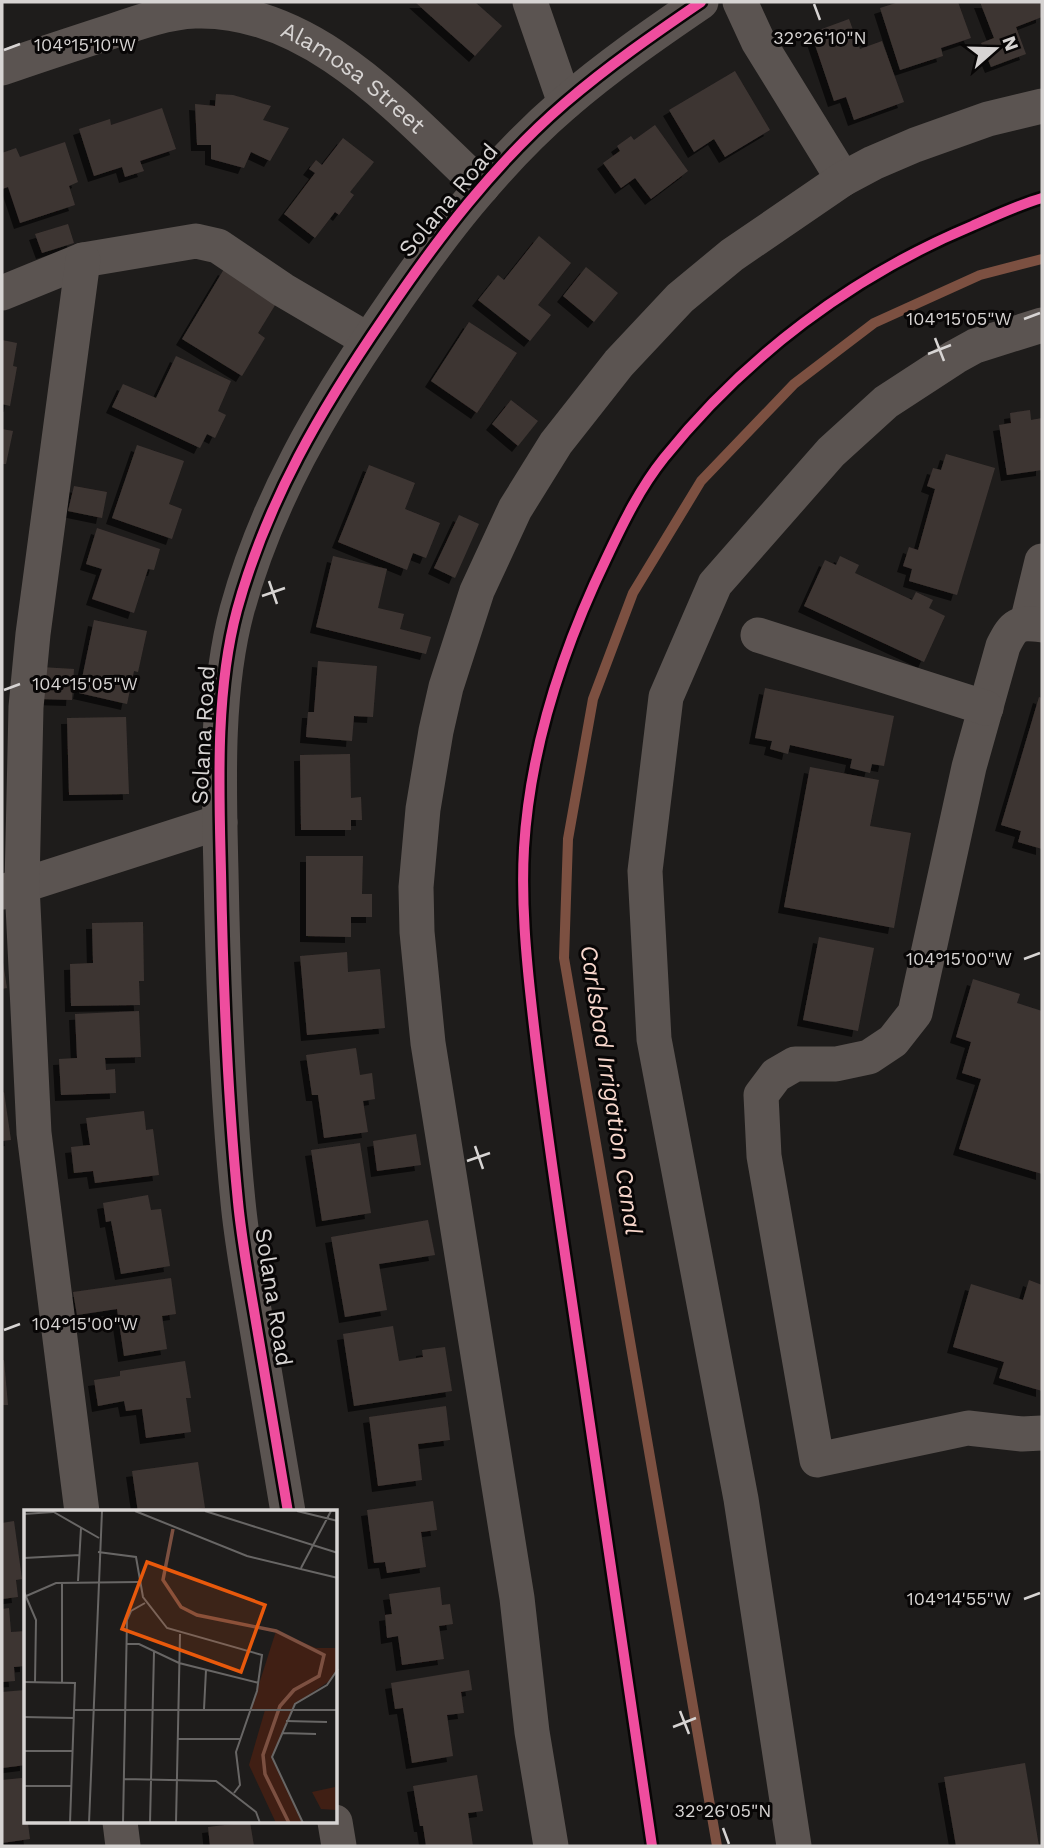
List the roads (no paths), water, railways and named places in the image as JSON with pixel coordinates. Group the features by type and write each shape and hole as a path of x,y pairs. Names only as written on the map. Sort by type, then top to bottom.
{"street":[{"path":"530,2 565,103"},
{"name":"Solana Road","path":"288,1510 238,1205 226,1017 220,822 221,723 236,612 264,526 287,475 368,340 425,257 482,187 565,103 640,44 701,2"},
{"path":"740,2 758,41 843,179"},
{"name":"Alamosa Street","path":"2,68 159,17 193,11 252,17 281,26 340,60 400,110 482,187"},
{"path":"551,1846 532,1732 517,1598 428,1044 417,932 416,887 423,809 446,687 481,581 515,509 556,443 619,363 680,298 732,255 843,179 915,145 988,119 1042,106"},
{"path":"2,293 83,260 207,242 218,246 283,290 368,340"},
{"path":"82,1510 34,1133 12,888 33,634 83,260"},
{"path":"794,1846 741,1499 654,1039 645,871 666,697 715,584 831,452 886,402 955,357 975,346 1042,325"},
{"path":"1042,561 1035,624 1017,625 1006,639 969,767 915,1013 893,1041 869,1057 836,1064 795,1063 776,1075 761,1095 764,1156 817,1460 968,1428 1009,1433 1042,1433"},
{"path":"758,635 986,708"},
{"path":"12,888 220,822"},
{"path":"120,1824 123,1846"},
{"path":"335,1824 339,1846"}],"waterway":[{"name":"Carlsbad Irrigation Canal","path":"717,1846 564,958 568,839 593,699 633,593 701,481 794,384 874,323 980,275 1042,259"}]}
